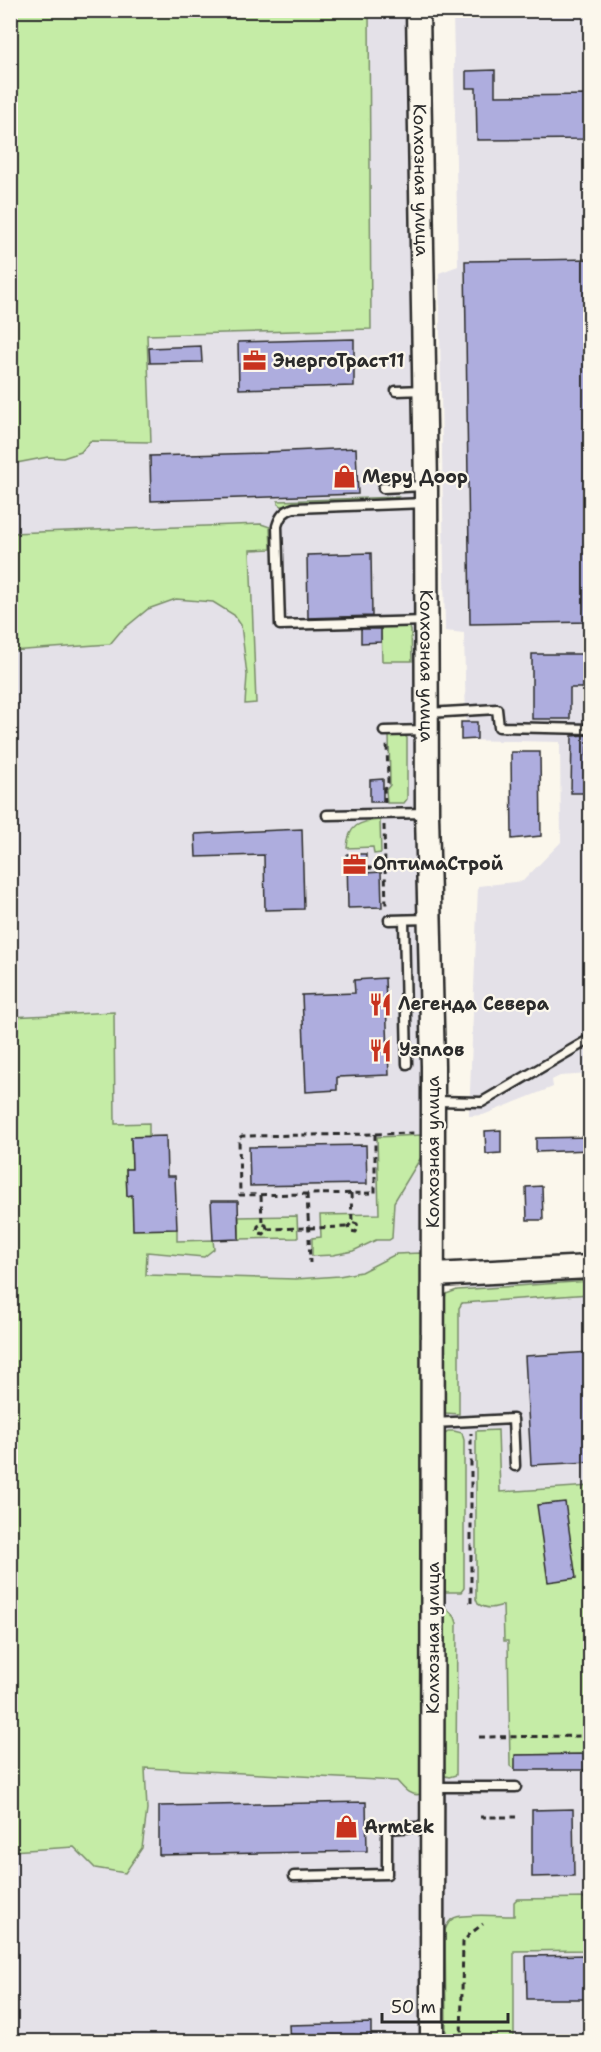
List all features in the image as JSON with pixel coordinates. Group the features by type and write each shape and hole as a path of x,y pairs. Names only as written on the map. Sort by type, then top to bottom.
{"street":[{"name":"Колхозная улица","path":"418,10 425,390 427,813 433,1101 432,2042"},
{"path":"434,1275 591,1267"}],"lane":[{"path":"396,391 425,390"},
{"path":"383,488 426,494"},
{"path":"426,494 294,508 282,515 277,526 280,625 427,621"},
{"path":"385,731 497,709 499,727 591,729"},
{"path":"327,815 427,813"},
{"path":"389,920 429,919"},
{"path":"404,920 407,1064"},
{"path":"433,1101 482,1102 591,1039"},
{"path":"434,1423 513,1419 515,1466"},
{"path":"433,1787 516,1787"},
{"path":"294,1876 387,1874 387,1828 433,1826"}],"path":[{"path":"385,731 388,783 384,789 386,910"},
{"path":"366,868 385,868"},
{"path":"375,1134 375,1193 240,1195 239,1138 241,1136 417,1133"},
{"path":"262,1224 265,1224 267,1228 348,1227 352,1222 351,1193"},
{"path":"307,1194 310,1263"},
{"path":"261,1195 262,1224 258,1226 259,1232 265,1233 267,1228"},
{"path":"348,1227 350,1232 356,1232 358,1226 352,1222"},
{"path":"471,1421 471,1602"},
{"path":"479,1737 591,1736"},
{"path":"480,1817 516,1817"},
{"path":"461,2042 463,1942 483,1924"}],"shaded area":[{"path":"11,11 411,11 425,1104 424,2041 11,2042"},
{"path":"453,11 590,11 590,1074 560,1076 552,1080 553,1087 483,1115 469,1116 478,886 523,881 561,842 560,742 461,740 461,722 466,722 464,633 445,631 439,273 458,266"},
{"path":"590,1278 590,2041 437,2042 440,1303 448,1294 471,1285"}],"green space":[{"path":"10,11 369,11 371,329 147,335 151,442 90,441 81,452 63,458 48,457 11,464"},
{"path":"398,497 393,502 281,506 278,504 278,501"},
{"path":"261,524 270,527 271,549 250,550 256,703 245,704 247,675 241,625 234,615 213,602 176,599 148,609 120,632 110,644 11,651 11,533"},
{"path":"408,626 411,630 412,661 382,661 381,627"},
{"path":"389,735 404,735 407,738 407,799 404,803 387,803 386,790 390,785"},
{"path":"380,820 381,853 374,854 373,847 347,848 350,834 356,826"},
{"path":"114,1012 115,1124 149,1123 149,1136 131,1137 132,1169 126,1169 127,1195 132,1195 177,1229 177,1241 213,1240 214,1249 204,1257 147,1252 146,1275 296,1279 339,1276 361,1272 396,1254 422,1254 421,1794 410,1793 397,1781 145,1768 147,1810 142,1848 125,1873 95,1868 74,1847 11,1851 10,1017"},
{"path":"422,1135 423,1154 394,1202 392,1238 376,1240 353,1251 312,1256 312,1238 321,1237 320,1215 379,1214 377,1137"},
{"path":"297,1216 298,1238 239,1239 239,1217"},
{"path":"590,1281 590,1294 462,1303 459,1308 459,1414 445,1413 444,1301 446,1294 457,1290"},
{"path":"498,1430 500,1492 590,1486 590,1754 516,1755 515,1770 510,1766 508,1641 504,1641 503,1605 488,1608 478,1604 476,1599 476,1431"},
{"path":"448,1431 462,1433 464,1440 464,1588 461,1592 446,1592 444,1588 444,1434"},
{"path":"447,1609 455,1617 457,1623 456,1775 449,1777 442,1775 443,1610"},
{"path":"590,1898 590,1950 514,1951 514,2038 450,2039 446,2035 445,1930 451,1920 459,1916 514,1916 514,1902 517,1899"}],"building":[{"path":"495,70 495,96 591,95 591,139 477,140 476,88 466,88 466,71"},
{"path":"591,259 591,622 470,624 465,261"},
{"path":"354,339 354,386 239,389 238,342"},
{"path":"201,346 202,362 150,363 149,348"},
{"path":"356,448 358,494 151,501 150,456"},
{"path":"371,553 372,616 308,618 307,555"},
{"path":"361,629 381,629 381,642 361,643"},
{"path":"532,654 591,654 591,688 570,688 570,719 532,719"},
{"path":"461,722 477,722 477,739 461,740"},
{"path":"587,735 586,769 591,769 591,793 571,793 572,736"},
{"path":"511,752 540,752 541,836 512,839"},
{"path":"383,779 383,802 370,802 370,780"},
{"path":"302,829 304,909 265,910 264,855 196,857 195,834"},
{"path":"347,854 366,854 366,873 381,872 382,907 348,908"},
{"path":"385,978 389,1075 337,1077 337,1090 306,1092 302,995 355,993 354,980"},
{"path":"501,1130 501,1153 486,1154 485,1131"},
{"path":"166,1136 167,1176 175,1176 177,1229 133,1230 132,1195 127,1196 126,1169 132,1169 131,1137"},
{"path":"591,1137 591,1150 536,1152 536,1138"},
{"path":"366,1145 367,1184 250,1186 249,1147"},
{"path":"542,1186 543,1220 527,1220 526,1187"},
{"path":"211,1201 238,1201 239,1239 213,1240"},
{"path":"591,1352 591,1462 531,1465 525,1356"},
{"path":"565,1502 576,1578 548,1582 537,1505"},
{"path":"591,1754 591,1770 515,1770 515,1755"},
{"path":"366,1802 367,1851 159,1855 159,1806"},
{"path":"573,1809 574,1876 532,1877 532,1810"},
{"path":"591,1955 591,1999 527,1999 526,1956"},
{"path":"371,2023 371,2042 290,2042 289,2025"}],"place":[{"name":"ЭнергоТраст11","path":"255,361"},
{"name":"Меру Доор","path":"344,477"},
{"name":"ОптимаСтрой","path":"355,864"},
{"name":"Легенда Севера","path":"380,1004"},
{"name":"Узплов","path":"381,1050"},
{"name":"Armtek","path":"346,1827"}]}
